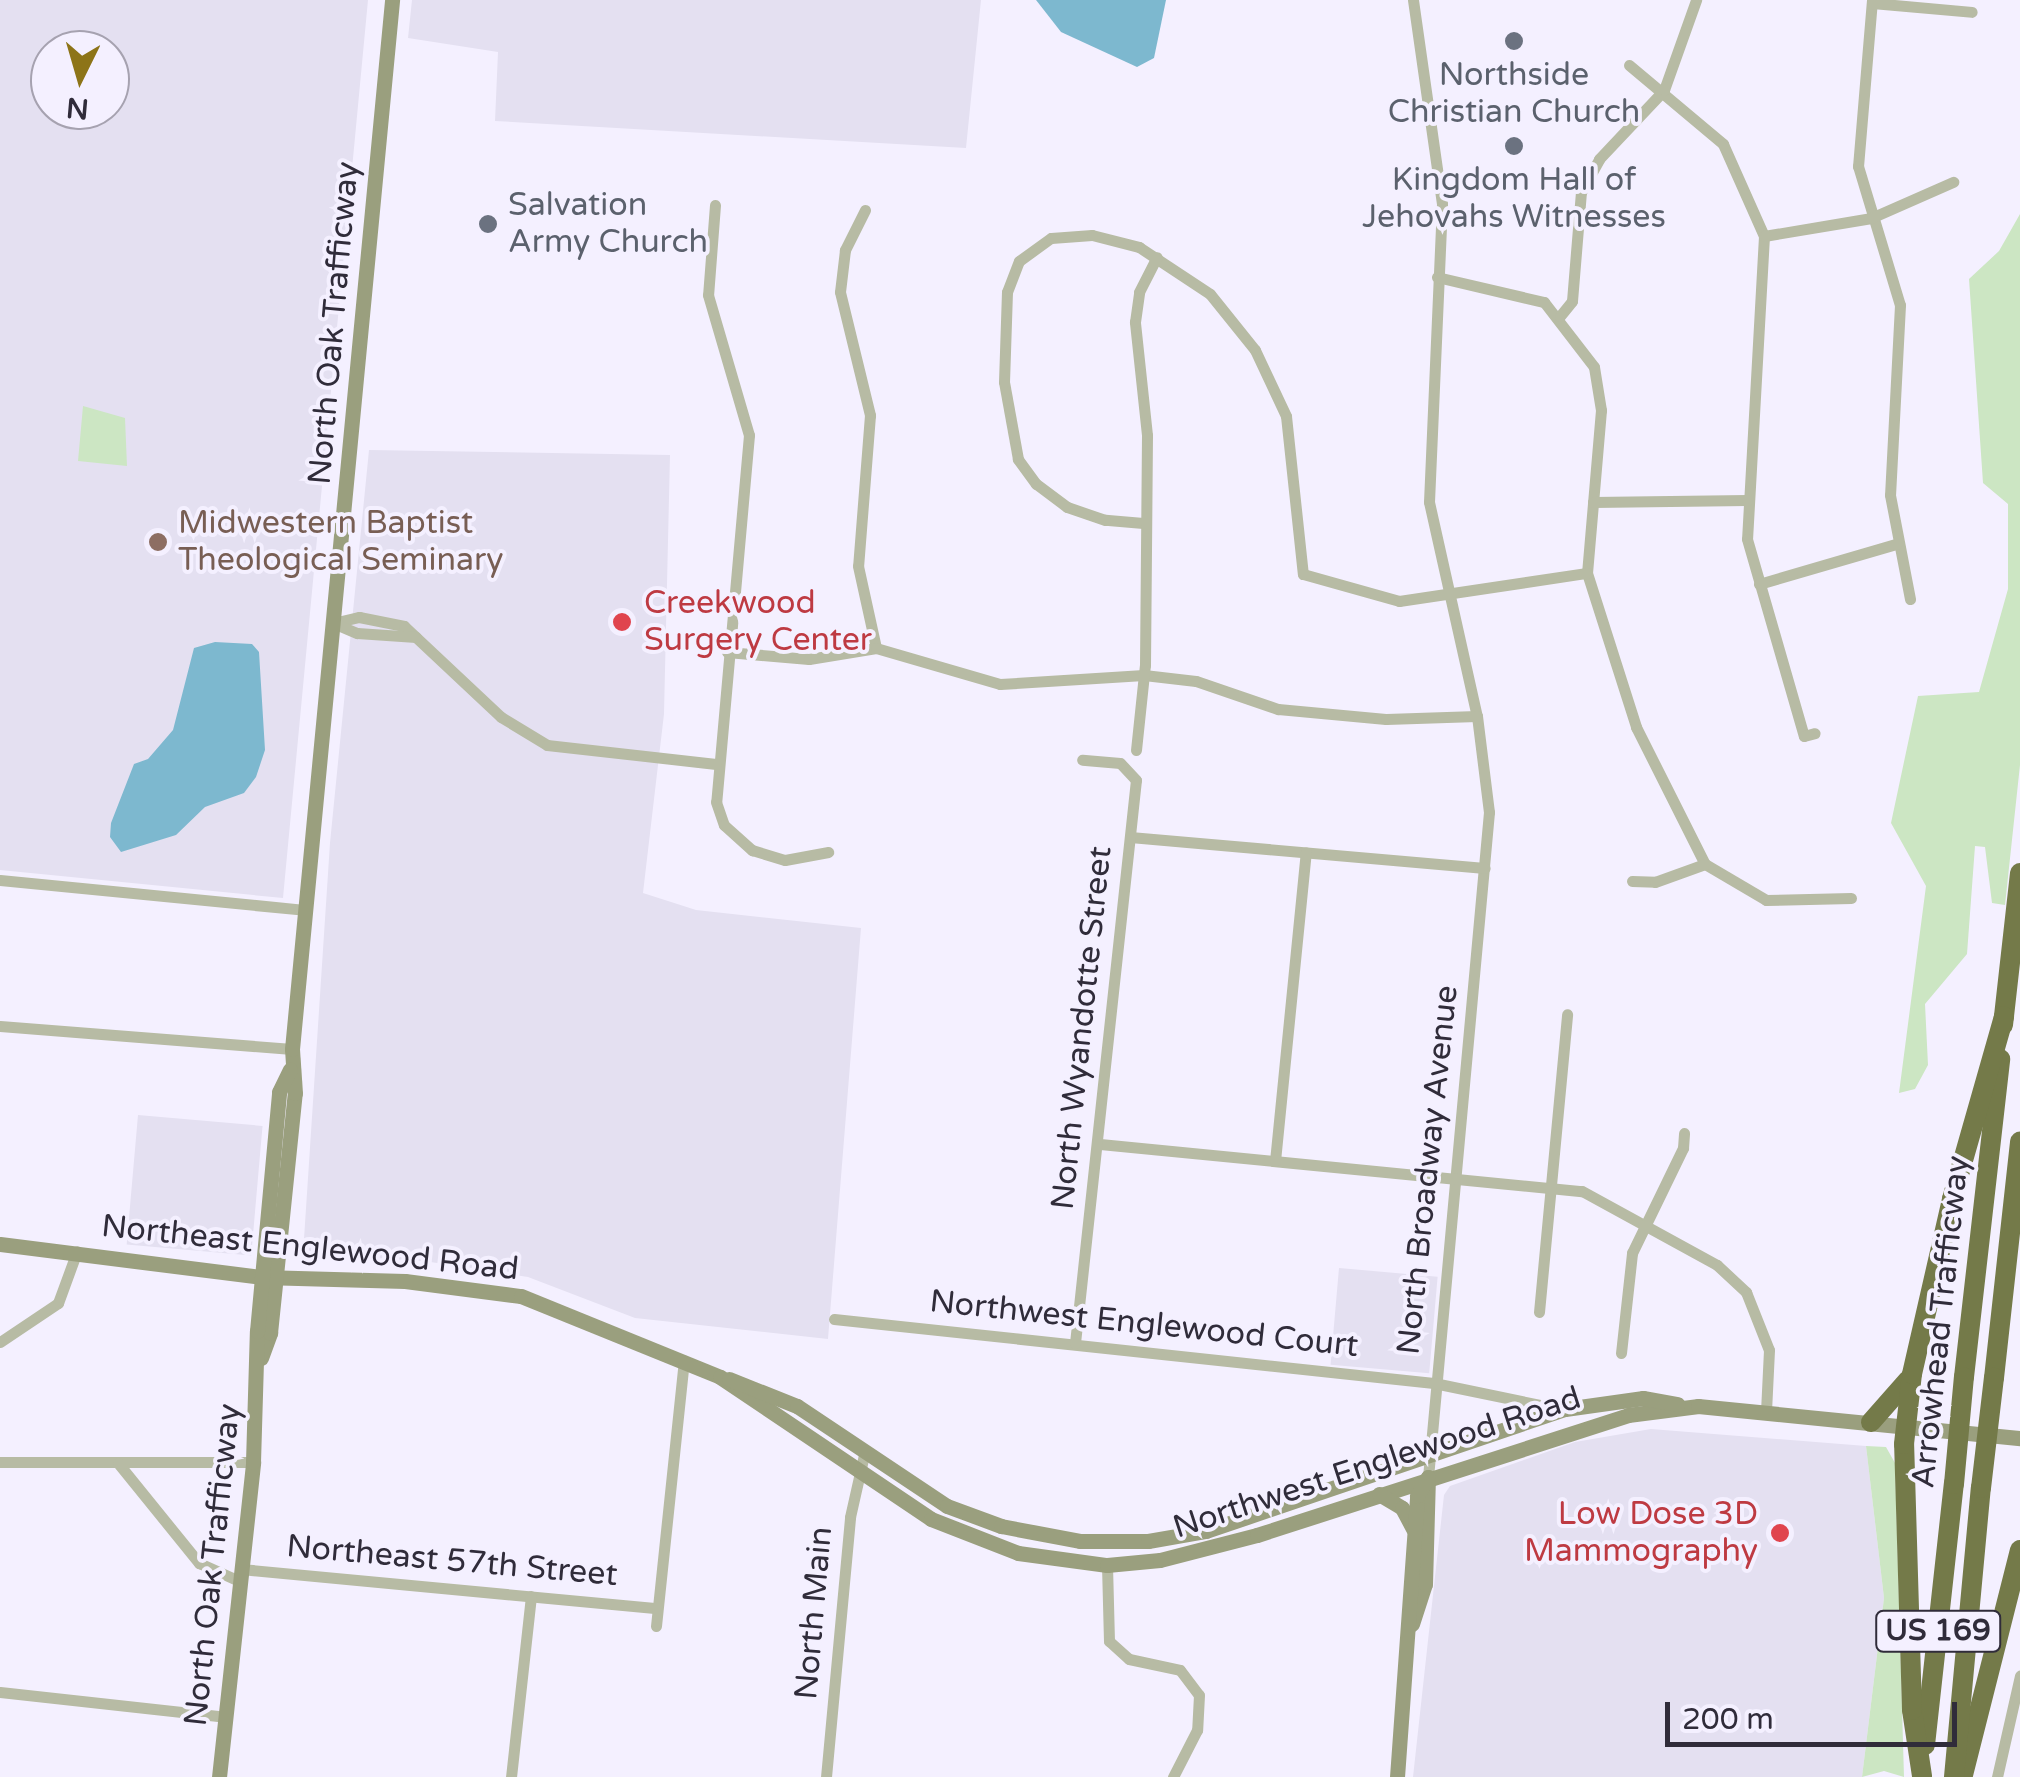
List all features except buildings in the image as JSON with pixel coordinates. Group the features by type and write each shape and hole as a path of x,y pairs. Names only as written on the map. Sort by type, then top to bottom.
{"highway":[{"name":"Arrowhead Trafficway","path":"1922,1776 2020,873"},
{"path":"1922,1776 1912,1710 1906,1427 1912,1374 1975,1106 2004,1016"},
{"name":"Arrowhead Trafficway","path":"1954,1777 1980,1488 2020,1142"},
{"path":"1871,1422 1912,1374"},
{"path":"1963,1777 2020,1550"}],"main road":[{"name":"North Oak Trafficway","path":"219,1777 254,1462 269,1277 295,1094 290,1070 392,0"},
{"name":"Northeast Englewood Road","path":"0,1244 269,1277 405,1281 521,1296 720,1377 859,1474"},
{"name":"Northeast Englewood Road","path":"720,1377 760,1386 797,1406 864,1454"},
{"name":"Northwest Englewood Road","path":"864,1454 947,1506 1001,1526 1080,1541 1148,1541 1206,1531 1565,1410 1643,1398 2020,1438"},
{"name":"Northwest Englewood Road","path":"859,1474 931,1519 982,1541 1107,1565 1194,1553 1600,1420 1691,1406"},
{"name":"North Broadway Avenue","path":"1412,1624 1407,1596 1417,1496 1428,1477"},
{"name":"North Broadway Avenue","path":"1397,1777 1412,1624 1425,1584 1428,1477"},
{"path":"1379,1494 1402,1508 1414,1532"}],"street":[{"name":"North Broadway Avenue","path":"1413,0 1440,171 1429,502 1446,596 1477,716 1488,783 1485,868 1428,1477"},
{"path":"1560,316 1572,301 1581,192 1599,159 1664,90 1696,0"},
{"path":"1910,599 1896,544 1890,469 1900,305 1858,166 1872,1 1972,12"},
{"path":"1629,65 1664,90 1723,144 1764,236 1747,539 1804,736 1814,733"},
{"path":"1764,236 1871,218 1953,182"},
{"path":"715,205 708,296 749,435 716,764 718,814 741,844 785,860 828,852"},
{"path":"865,210 845,250 840,292 870,416 858,566 876,648"},
{"path":"1144,523 1105,520 1068,507 1026,472 1008,416 1004,320 1012,272 1045,240 1106,236 1157,257 1210,294 1269,372 1286,416 1303,574 1378,598 1446,596 1587,573"},
{"path":"1136,750 1144,674 1148,435 1135,322 1140,292 1157,257"},
{"path":"1437,277 1520,293 1560,316 1594,366 1601,391 1587,573 1636,726 1705,864 1766,900 1851,898"},
{"path":"1592,502 1747,500"},
{"path":"1759,584 1896,544"},
{"path":"333,623 359,617 404,626 501,717 547,745 716,764"},
{"path":"727,652 809,659 876,648 1000,684 1144,674 1196,681 1278,709 1386,719 1477,716"},
{"name":"North Wyandotte Street","path":"1075,1342 1100,1144 1134,774 1120,764 1082,760"},
{"path":"1130,837 1485,868"},
{"path":"1274,1161 1306,853"},
{"path":"1632,881 1655,882 1705,864"},
{"path":"0,880 305,910"},
{"path":"1538,1312 1566,1014"},
{"path":"0,1026 292,1048"},
{"path":"1621,1353 1632,1252 1684,1133"},
{"path":"1100,1144 1552,1184 1582,1191 1718,1266 1754,1305 1771,1364 1766,1412"},
{"path":"0,1342 58,1304 77,1251"},
{"name":"Northwest Englewood Court","path":"834,1319 1434,1383 1565,1410"},
{"path":"656,1626 684,1360"},
{"name":"North Main","path":"826,1777 864,1454"},
{"path":"0,1462 254,1462"},
{"path":"118,1463 199,1563 240,1575"},
{"path":"1107,1565 1108,1640 1129,1659 1180,1670 1198,1695 1197,1730 1173,1777"},
{"name":"Northeast 57th Street","path":"240,1575 657,1608"},
{"path":"512,1777 531,1596"},
{"path":"1997,1777 2020,1676"},
{"path":"0,1692 226,1717"}],"shaded area":[{"name":"Midwestern Baptist Theological Seminary","path":"0,0 368,0 283,898 0,870"},
{"path":"412,0 981,0 966,148 495,121 498,52 408,38"},
{"path":"369,450 670,455 664,714 643,893 696,910 861,928 828,1339 635,1318 528,1277 424,1261 303,1254 330,843"},
{"path":"138,1115 263,1126 251,1255 127,1245"},
{"path":"1339,1268 1438,1277 1429,1373 1331,1365"},
{"path":"1651,1429 1866,1446 1884,1598 1862,1777 1413,1777 1444,1495 1450,1486 1575,1442"}],"green space":[{"path":"2020,214 2020,765 2005,905 1992,903 1985,847 1975,846 1967,954 1925,1004 1928,1065 1915,1089 1899,1093 1926,886 1891,823 1918,696 1979,692 2008,589 2008,504 1983,483 1969,279 1999,251"},
{"path":"83,406 125,418 127,466 78,461"},
{"path":"1866,1446 1886,1447 1895,1463 1904,1777 1884,1771 1862,1777 1884,1598"}],"water":[{"path":"1036,0 1166,0 1154,58 1137,67 1061,32"},
{"path":"215,642 252,644 259,652 265,750 256,777 244,793 205,807 176,835 121,852 110,837 111,823 134,764 148,759 173,730 194,648"}],"place":[{"name":"Northside Christian Church","path":"1514,41"},
{"name":"Kingdom Hall of Jehovahs Witnesses","path":"1514,146"},
{"name":"Salvation Army Church","path":"488,224"},
{"name":"Midwestern Baptist Theological Seminary","path":"158,542"},
{"name":"Creekwood Surgery Center","path":"622,622"},
{"name":"Low Dose 3D Mammography","path":"1780,1533"}]}
